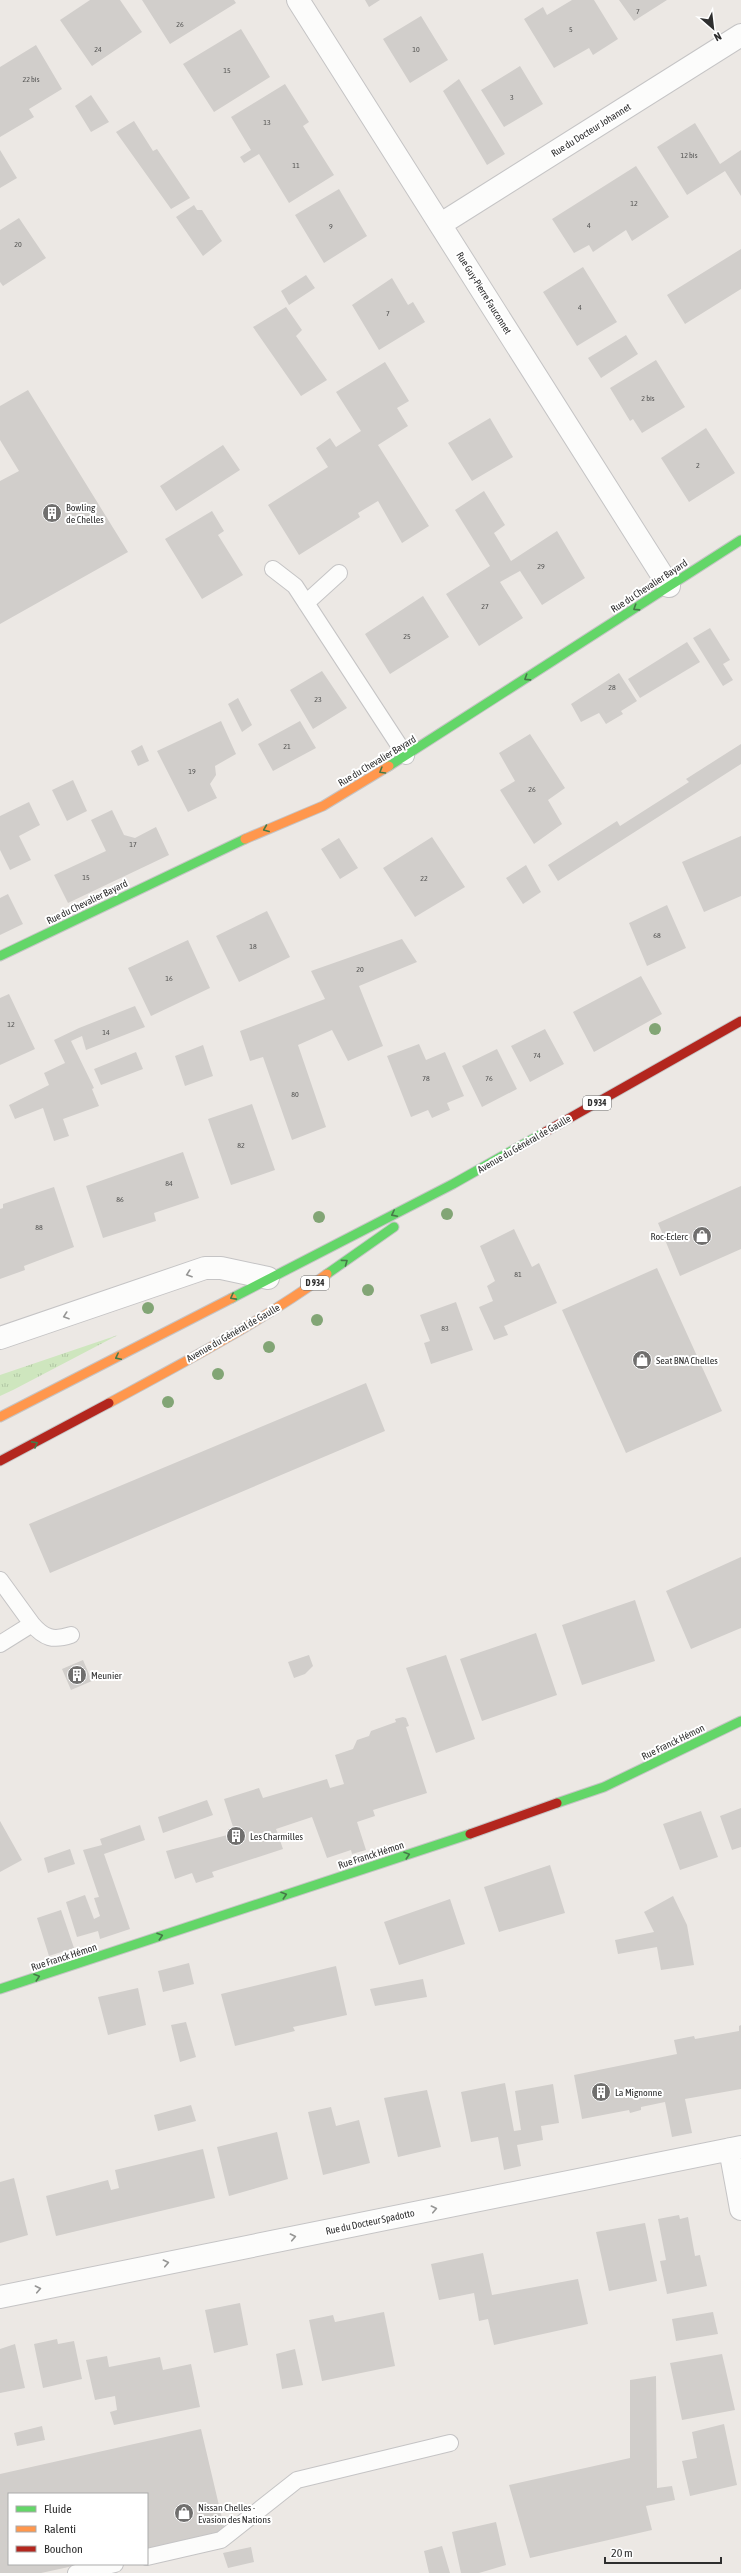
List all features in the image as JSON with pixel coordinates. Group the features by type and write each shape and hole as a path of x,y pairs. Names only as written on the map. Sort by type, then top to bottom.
{"street":[{"name":"Rue Guy-Pierre Fauconnet","path":"298,0 669,586"},
{"name":"Rue du Docteur Johannet","path":"441,224 741,35"},
{"name":"Rue du Chevalier Bayard","path":"0,956 257,833 323,806 406,756 741,540"},
{"name":"Avenue du Général de Gaulle","path":"0,1417 453,1184 741,1021"},
{"name":"Avenue du Général de Gaulle","path":"0,1461 169,1370 297,1296 453,1184"},
{"path":"0,1338 205,1268 221,1268 268,1278"},
{"name":"Rue Franck Hémon","path":"0,1989 478,1831 604,1787 741,1721"},
{"path":"736,2148 741,2209"},
{"name":"Rue du Docteur Spadotto","path":"0,2297 736,2148"}],"lane":[{"path":"273,569 295,586 406,756"},
{"path":"306,602 339,573"},
{"path":"0,1580 32,1624 49,1638 57,1640 71,1635"},
{"path":"0,1644 32,1624"},
{"path":"148,2557 221,2540 297,2480 450,2443"},
{"path":"76,2573 111,2565"}],"green space":[{"path":"118,1335 13,1390 0,1396 0,1375"}],"building":[{"path":"90,0 120,0 142,32 92,66 60,20"},
{"path":"142,0 234,0 236,3 170,44"},
{"path":"365,0 380,0 369,7"},
{"path":"572,0 594,0 618,39 593,55 589,48 554,68 524,19 543,7 547,15"},
{"path":"619,0 667,0 634,21"},
{"path":"421,16 448,60 410,83 383,39"},
{"path":"241,29 270,77 214,112 183,64"},
{"path":"36,45 62,89 29,109 34,117 0,137 0,67"},
{"path":"520,66 543,104 504,127 481,90"},
{"path":"459,79 505,154 487,165 443,91"},
{"path":"285,84 309,122 303,126 334,175 289,203 259,154 244,163 240,157 251,150 231,117"},
{"path":"91,95 109,122 91,132 75,106"},
{"path":"134,121 153,151 157,149 190,198 171,209 116,132"},
{"path":"695,123 720,164 741,150 741,196 725,171 687,195 657,147"},
{"path":"0,150 17,178 0,188"},
{"path":"636,166 669,217 632,241 626,230 593,252 589,245 574,253 552,219"},
{"path":"339,189 367,236 324,263 295,215"},
{"path":"194,205 197,210 202,210 222,241 203,256 176,217"},
{"path":"19,218 46,258 3,286 0,282 0,230"},
{"path":"741,249 741,289 685,324 667,295"},
{"path":"583,267 617,322 577,346 543,292"},
{"path":"306,275 315,288 289,305 281,291"},
{"path":"392,278 408,305 413,302 425,322 379,350 352,305"},
{"path":"286,307 302,330 296,336 327,380 301,396 253,327"},
{"path":"626,335 638,354 601,378 588,358"},
{"path":"656,360 685,407 642,433 633,419 630,421 610,388"},
{"path":"385,362 409,401 397,408 408,426 378,445 429,526 402,543 378,501 358,513 360,517 299,555 268,505 328,467 316,448 330,438 336,447 361,431 336,392"},
{"name":"Bowling de Chelles","path":"28,390 128,552 0,624 0,481 19,471 0,440 0,406"},
{"path":"490,418 513,457 472,481 448,443"},
{"path":"706,428 735,473 689,502 661,458"},
{"path":"223,445 240,470 176,511 160,486"},
{"path":"484,491 505,525 494,533 511,561 557,531 585,578 542,605 520,571 500,582 523,618 479,646 446,594 490,566 455,510"},
{"path":"212,511 224,531 218,535 243,575 202,599 165,539"},
{"path":"423,596 449,637 390,674 365,634"},
{"path":"710,628 730,660 723,664 733,680 723,686 693,638"},
{"path":"687,642 700,662 640,698 628,679"},
{"path":"322,671 347,708 313,729 290,690"},
{"path":"619,673 637,701 621,711 623,714 606,724 599,713 581,722 571,704"},
{"path":"238,698 252,725 242,732 228,704"},
{"path":"221,721 236,754 215,766 216,775 210,784 217,798 188,812 157,751"},
{"path":"300,721 316,748 273,771 258,744"},
{"path":"530,734 565,788 548,800 562,824 534,844 500,790 515,781 499,753"},
{"path":"741,744 741,764 558,881 548,865 617,821 620,826 689,782 686,779"},
{"path":"142,745 149,761 138,766 131,751"},
{"path":"73,780 87,811 67,821 52,790"},
{"path":"29,802 40,825 19,836 31,860 10,870 0,850 0,816"},
{"path":"112,810 124,835 135,838 156,827 169,855 68,903 54,875 106,851 91,820"},
{"path":"741,836 741,896 704,912 682,862"},
{"path":"432,837 465,887 415,917 383,868"},
{"path":"339,838 358,868 340,879 321,849"},
{"path":"526,865 541,892 523,904 506,878"},
{"path":"8,894 23,924 0,935 0,898"},
{"path":"667,905 686,948 647,966 629,923"},
{"path":"267,911 290,957 239,982 216,936"},
{"path":"402,939 417,962 359,986 383,1046 348,1061 332,1030 298,1045 326,1127 292,1140 263,1057 250,1061 240,1031 325,999 311,971"},
{"path":"188,940 210,988 151,1016 128,968"},
{"path":"641,976 662,1014 594,1052 573,1012"},
{"path":"9,994 35,1049 0,1065 0,998"},
{"path":"135,1006 145,1027 86,1050 82,1036 71,1041 94,1088 92,1089 99,1106 63,1119 69,1136 54,1141 43,1108 15,1119 9,1105 49,1085 44,1073 65,1063 54,1040 79,1028"},
{"path":"545,1029 564,1064 530,1082 511,1046"},
{"path":"419,1044 426,1060 445,1052 464,1096 447,1103 450,1110 432,1118 428,1110 411,1117 387,1056"},
{"path":"203,1045 213,1076 185,1086 175,1056"},
{"path":"497,1049 517,1089 482,1107 462,1066"},
{"path":"136,1052 143,1069 101,1085 94,1069"},
{"path":"252,1104 275,1170 231,1185 208,1119"},
{"path":"183,1152 199,1198 154,1213 156,1221 103,1238 86,1186"},
{"name":"Roc-Eclerc","path":"741,1186 741,1249 680,1276 658,1223"},
{"path":"54,1187 74,1247 24,1266 25,1270 0,1279 0,1209 3,1208 3,1204"},
{"path":"514,1229 532,1267 539,1263 557,1303 504,1326 508,1335 494,1340 479,1307 493,1301 487,1286 495,1281 480,1246"},
{"name":"Seat BNA Chelles","path":"657,1268 722,1411 626,1453 562,1310"},
{"path":"456,1302 473,1350 431,1364 424,1343 430,1341 420,1315"},
{"path":"366,1383 385,1431 50,1573 29,1524"},
{"path":"741,1557 741,1628 691,1649 666,1591"},
{"path":"635,1600 655,1661 582,1685 562,1625"},
{"path":"536,1633 557,1695 482,1721 460,1659"},
{"path":"309,1655 313,1666 305,1674 294,1678 288,1662"},
{"path":"446,1655 475,1739 436,1753 406,1668"},
{"name":"Meunier","path":"83,1660 92,1681 71,1690 62,1669"},
{"path":"403,1717 406,1718 409,1726 406,1727 427,1793 373,1810 375,1816 357,1822 366,1850 352,1854 351,1850 327,1858 312,1817 276,1829 283,1849 212,1872 214,1877 196,1883 192,1873 175,1879 166,1851 235,1833 224,1799 259,1788 263,1798 327,1779 330,1788 344,1784 335,1755 353,1749 357,1740 369,1736 371,1731 396,1722 395,1719"},
{"path":"207,1800 213,1815 163,1833 158,1817"},
{"path":"741,1808 741,1847 732,1850 720,1816"},
{"path":"701,1811 718,1857 680,1870 663,1824"},
{"path":"0,1821 22,1860 0,1872"},
{"path":"140,1825 145,1840 104,1854 130,1929 100,1939 98,1931 77,1937 66,1902 85,1895 94,1919 100,1916 94,1898 99,1897 83,1850 102,1845 100,1839"},
{"path":"70,1849 75,1864 48,1873 44,1858"},
{"path":"550,1865 565,1913 499,1932 484,1887"},
{"path":"673,1896 687,1925 694,1965 661,1970 657,1947 618,1954 615,1940 654,1932 644,1912"},
{"path":"450,1899 465,1944 399,1965 384,1922"},
{"path":"61,1910 74,1948 49,1956 37,1918"},
{"path":"189,1963 194,1984 163,1992 158,1971"},
{"path":"336,1966 347,2015 293,2027 295,2031 235,2046 221,1994"},
{"path":"423,1979 427,1997 375,2006 370,1989"},
{"path":"138,1988 146,2025 108,2035 98,1997"},
{"path":"186,2022 196,2057 180,2062 171,2025"},
{"path":"741,2025 741,2089 685,2099 692,2133 672,2137 665,2102 641,2107 641,2110 630,2113 629,2110 582,2119 574,2075 677,2054 674,2040 694,2036 695,2039 739,2031 739,2026"},
{"path":"505,2083 514,2131 521,2130 515,2091 553,2084 559,2123 541,2126 543,2140 517,2145 521,2166 504,2170 498,2137 471,2142 461,2092"},
{"path":"427,2090 441,2147 398,2157 384,2098"},
{"path":"191,2105 196,2121 158,2131 154,2115"},
{"path":"331,2107 336,2126 359,2120 370,2163 323,2175 308,2112"},
{"path":"277,2132 288,2179 229,2196 217,2147"},
{"path":"203,2149 215,2198 56,2236 46,2196 108,2180 111,2190 119,2188 115,2170"},
{"path":"14,2178 28,2235 0,2243 0,2182"},
{"path":"679,2215 680,2219 688,2217 695,2256 700,2255 707,2286 667,2294 660,2261 666,2260 658,2219"},
{"path":"645,2223 657,2281 609,2291 596,2232"},
{"path":"483,2253 492,2295 578,2279 588,2324 494,2345 488,2319 479,2321 474,2293 439,2300 431,2264"},
{"path":"240,2303 248,2345 214,2353 205,2310"},
{"path":"384,2312 395,2366 322,2381 309,2320 333,2315 335,2322"},
{"path":"713,2312 718,2334 676,2341 672,2319"},
{"path":"57,2339 58,2344 74,2341 82,2379 43,2388 34,2344"},
{"path":"15,2344 25,2388 0,2393 0,2349"},
{"path":"295,2349 303,2385 282,2389 276,2354"},
{"path":"722,2354 735,2410 682,2420 670,2363"},
{"path":"107,2356 109,2367 160,2357 163,2370 191,2364 200,2407 114,2425 110,2412 117,2410 115,2396 95,2400 86,2360"},
{"path":"656,2376 657,2488 672,2486 675,2500 646,2506 652,2530 530,2558 509,2485 630,2458 630,2380"},
{"path":"724,2424 737,2485 690,2496 682,2461 697,2458 692,2432"},
{"path":"42,2426 45,2440 17,2446 14,2433"},
{"name":"Nissan Chelles - Evasion des Nations","path":"201,2429 225,2531 148,2549 148,2493 8,2493 8,2565 78,2565 41,2573 0,2573 0,2474"},
{"path":"496,2522 506,2565 479,2573 461,2573 452,2532"},
{"path":"442,2546 450,2573 429,2573 424,2551"},
{"path":"251,2547 254,2562 228,2568 223,2553"}],"traffic: fast":[{"path":"389,766 741,540"},
{"path":"0,956 245,839"},
{"path":"232,1298 453,1184 545,1132"},
{"path":"327,1274 394,1227"},
{"path":"557,1803 604,1787 741,1721"},
{"path":"0,1989 470,1834"}],"traffic: slow":[{"path":"245,839 323,806 389,766"},
{"path":"109,1403 193,1358 248,1326 327,1274"},
{"path":"0,1417 232,1298"}],"traffic: jam":[{"path":"545,1132 741,1021"},
{"path":"0,1461 109,1403"},
{"path":"470,1834 557,1803"}],"place":[{"name":"Bowling de Chelles","path":"52,513"},
{"name":"Roc-Eclerc","path":"702,1236"},
{"name":"Seat BNA Chelles","path":"642,1360"},
{"name":"Meunier","path":"77,1675"},
{"name":"Les Charmilles","path":"236,1836"},
{"name":"La Mignonne","path":"601,2092"},
{"name":"Nissan Chelles - Evasion des Nations","path":"184,2513"}]}
